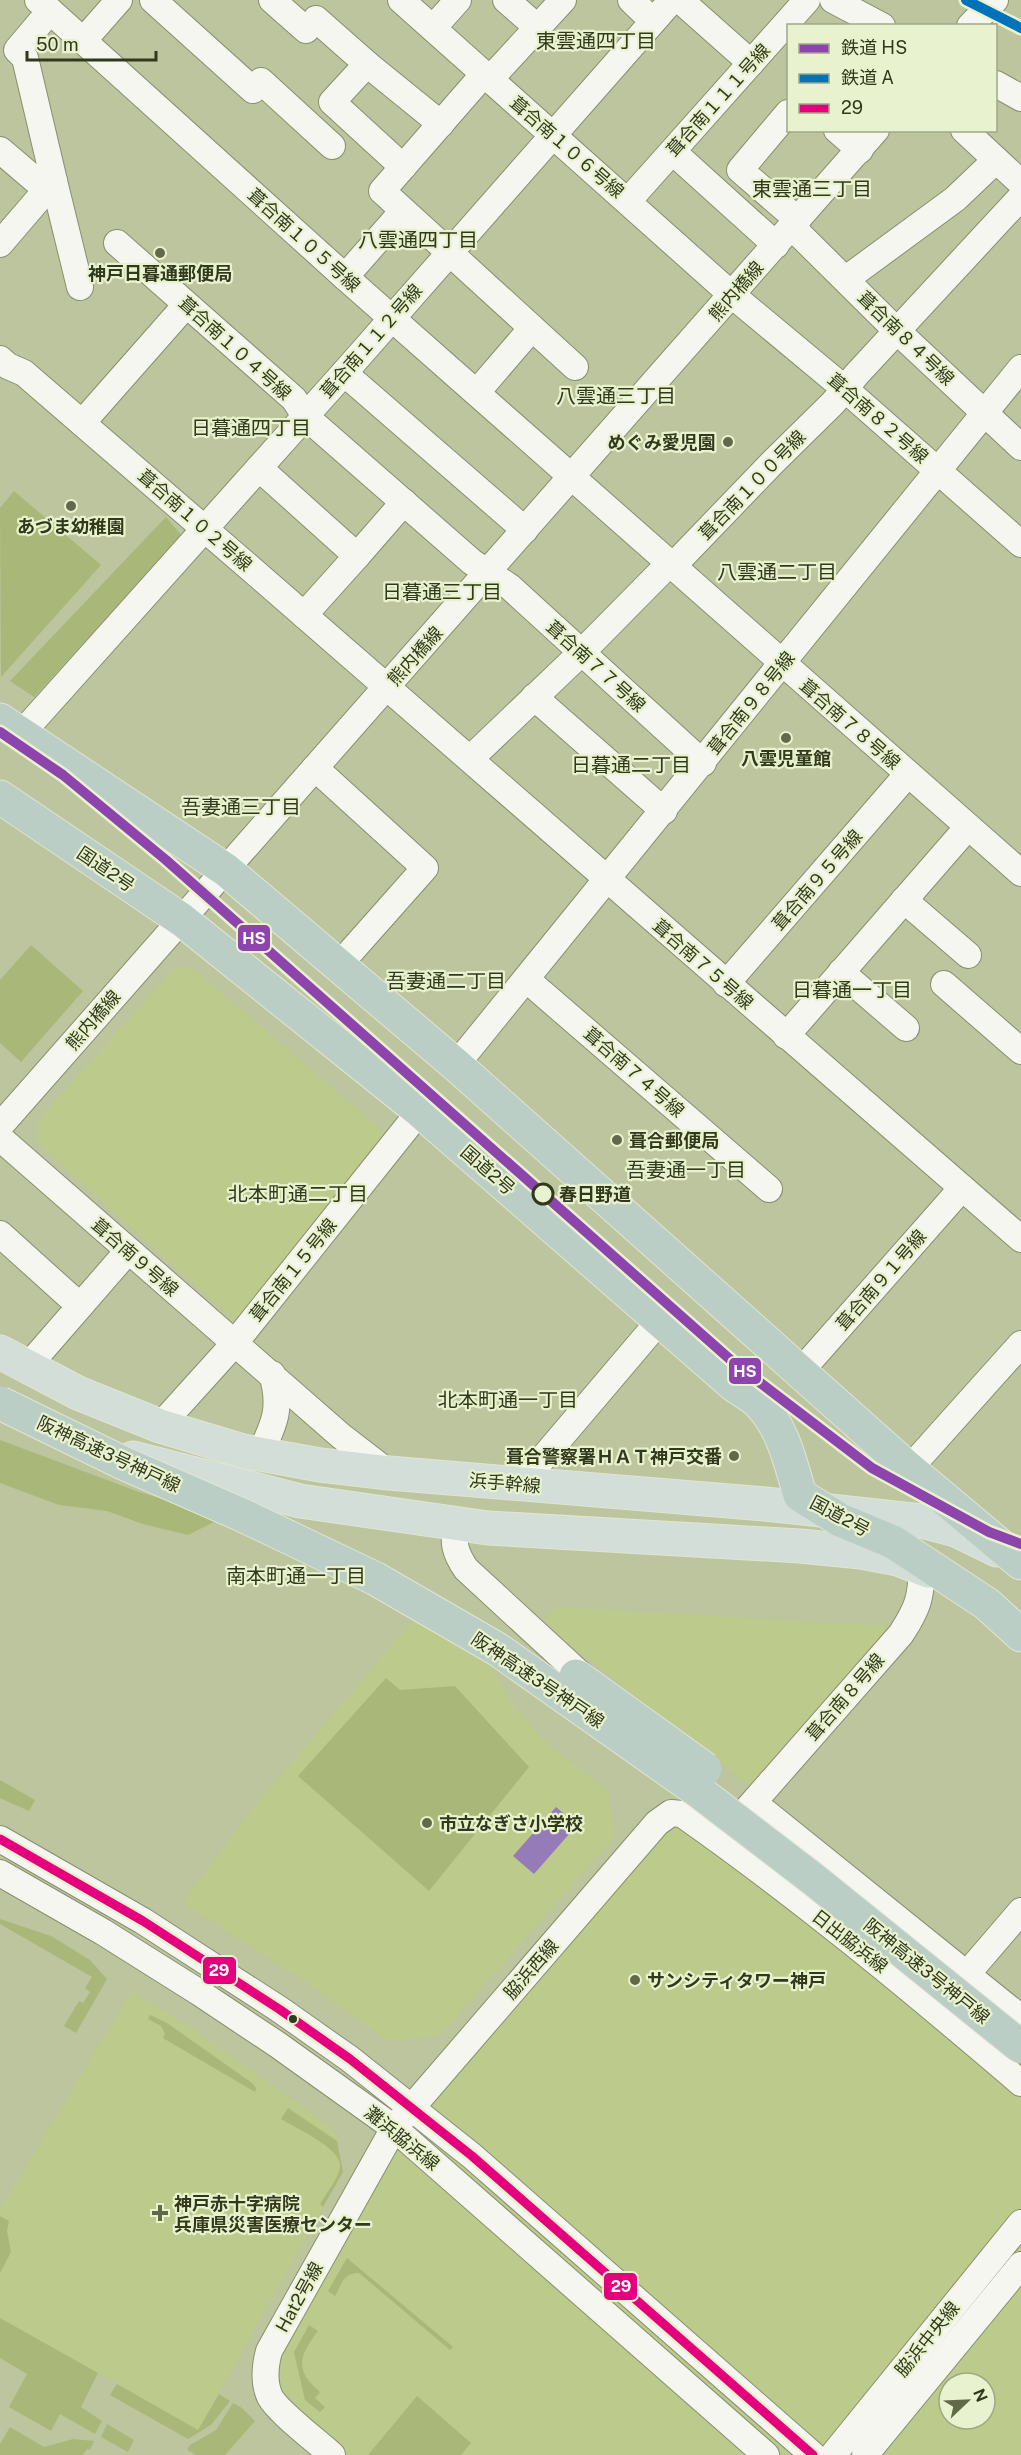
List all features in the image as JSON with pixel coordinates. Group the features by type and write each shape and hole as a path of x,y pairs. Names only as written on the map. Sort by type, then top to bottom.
{"highway":[{"path":"10,727 226,870 456,1065 909,1469 1021,1564"},
{"name":"国道2号","path":"0,797 182,920 420,1111 734,1385 758,1402 776,1428 800,1494 823,1510 893,1542 987,1604 1021,1635"},
{"name":"阪神高速3号神戸線","path":"9,1366 56,1408 243,1491 373,1553 458,1599 509,1631 657,1734 812,1850 1021,2019"},
{"name":"阪神高速3号神戸線","path":"0,1403 123,1463 242,1515 376,1579 497,1649 698,1791 813,1879 1021,2047"}],"main road":[{"name":"浜手幹線","path":"9,1366 160,1426 261,1454 320,1465 389,1473 765,1504 922,1521 956,1530 1021,1564"},
{"path":"0,1415 68,1440 300,1501 501,1528 861,1552 898,1559 922,1568 987,1604"}],"street":[{"path":"82,41 119,0"},
{"path":"153,0 332,146"},
{"path":"272,0 367,63 441,124"},
{"name":"葺合南１０６号線","path":"401,0 732,295"},
{"path":"433,28 458,0"},
{"path":"506,0 538,27"},
{"path":"563,0 441,124 382,191 575,367"},
{"path":"631,0 653,21"},
{"name":"葺合南１１２号線","path":"10,727 205,528 672,0"},
{"path":"680,0 751,63"},
{"name":"葺合南１１１号線","path":"628,201 807,0"},
{"path":"833,0 878,24"},
{"path":"972,24 995,0"},
{"path":"44,5 8,56 25,58 50,186 80,287"},
{"name":"葺合南１０５号線","path":"44,5 345,277 572,477"},
{"path":"310,126 334,104 332,102 367,63"},
{"path":"997,85 1021,98"},
{"path":"334,104 403,167"},
{"path":"787,115 740,170 789,231"},
{"path":"839,132 860,150"},
{"name":"熊内橋線","path":"0,1126 874,132"},
{"path":"966,132 1021,183"},
{"path":"0,150 50,186"},
{"path":"673,152 789,231"},
{"path":"846,279 955,199 996,160"},
{"path":"0,244 50,186"},
{"name":"葺合南１００号線","path":"470,759 663,570 672,567 845,389 1021,197"},
{"path":"345,277 404,211"},
{"name":"葺合南８４号線","path":"789,231 846,279 897,331 1021,447"},
{"name":"葺合南１０４号線","path":"117,243 294,399 305,416 487,574"},
{"name":"葺合南８２号線","path":"732,295 845,389 1021,544"},
{"path":"82,423 186,305"},
{"path":"477,392 532,328"},
{"name":"葺合南１０２号線","path":"3,366 24,373 205,528 386,688"},
{"name":"葺合南９８号線","path":"456,1065 1021,368"},
{"path":"344,373 525,530"},
{"path":"259,468 357,555"},
{"name":"葺合南７８号線","path":"572,477 967,828 1021,873"},
{"path":"304,615 404,502"},
{"name":"葺合南７７号線","path":"487,574 510,587 703,763"},
{"name":"葺合南７５号線","path":"386,688 1021,1239"},
{"path":"534,697 664,811"},
{"path":"315,768 425,868 339,965"},
{"name":"葺合南９５号線","path":"726,984 907,775"},
{"path":"786,1036 967,828"},
{"path":"905,900 968,956"},
{"path":"841,972 906,1028"},
{"name":"葺合南７４号線","path":"526,979 769,1189"},
{"path":"944,984 1021,1051"},
{"name":"葺合南１５号線","path":"160,1426 234,1344 420,1111"},
{"name":"葺合南９号線","path":"0,1138 234,1344 272,1374 341,1436 389,1473"},
{"name":"葺合南９１号線","path":"800,1372 962,1188"},
{"path":"0,1234 80,1306"},
{"path":"9,1366 80,1306 128,1251"},
{"path":"521,1484 661,1319"},
{"path":"909,1469 1021,1344"},
{"path":"261,1454 273,1428 278,1396 272,1374"},
{"path":"765,1504 782,1497 790,1483 791,1464"},
{"path":"457,1523 453,1539 456,1555 466,1569 483,1588 605,1697 743,1814 948,1973 967,1974 1021,2019"},
{"name":"葺合南８号線","path":"743,1814 901,1634 914,1614 921,1593 922,1568"},
{"name":"日出脇浜線","path":"671,1813 682,1814 779,1885 904,1984 1021,2082"},
{"name":"脇浜西線","path":"394,2128 657,1823 671,1813"},
{"name":"灘浜脇浜線","path":"0,1839 163,1933 350,2059 472,2156 813,2455"},
{"name":"灘浜脇浜線","path":"0,1873 104,1932 200,1993 278,2045 394,2128 766,2455"},
{"path":"967,1974 1021,1911"},
{"name":"Hat2号線","path":"332,2455 270,2398 264,2372 269,2351 394,2128"},
{"name":"脇浜中央線","path":"833,2455 1021,2223"},
{"name":"脇浜中央線","path":"865,2455 1021,2265"}],"shaded area":[{"path":"14,491 101,565 1,677 0,508"},
{"path":"166,517 182,536 34,697 10,681"},
{"path":"31,945 83,991 21,1062 0,1043 0,980"},
{"path":"191,967 387,1135 236,1321 37,1143 37,1122 173,969"},
{"path":"0,1440 139,1492 224,1517 188,1535 143,1524 107,1511 59,1505 0,1483"},
{"path":"555,1607 885,1626 890,1637 760,1783 748,1785 543,1623"},
{"name":"市立なぎさ小学校","path":"416,1617 491,1665 504,1691 545,1742 608,1791 614,1838 440,2035 388,2041 319,1991 185,1904 187,1897 253,1808"},
{"path":"386,1678 400,1690 455,1686 529,1767 429,1891 298,1776"},
{"path":"0,1780 35,1800 29,1811 0,1798"},
{"path":"556,1807 577,1825 534,1874 513,1856"},
{"path":"671,1813 1021,2083 1021,2455 332,2455 270,2398 269,2351 394,2128"},
{"path":"0,1919 51,1936 90,1960 107,1979 76,2033 64,2026 79,2001 83,2003 90,1992 85,1988 92,1977 0,1924"},
{"name":"神戸赤十字病院 兵庫県災害医療センター","path":"131,1992 176,2018 335,2131 343,2172 198,2430 0,2318 0,2273 11,2252 7,2231 9,2221 0,2216 0,2210"},
{"path":"150,2015 167,2023 252,2083 256,2088 255,2092 163,2038 165,2034 161,2026 148,2019"},
{"path":"288,2108 337,2141 343,2172 323,2207 320,2204 337,2176 340,2167 339,2160 327,2146 281,2119"},
{"path":"0,2216 9,2221 7,2231 11,2252 0,2273"},
{"path":"347,2258 453,2347 450,2350 359,2273 346,2277 335,2296 328,2291"},
{"path":"0,2318 98,2373 81,2407 102,2421 95,2434 60,2414 51,2431 9,2407 27,2374 0,2358"},
{"path":"309,2325 318,2331 303,2355 302,2363 306,2377 320,2392 315,2398 325,2407 320,2412 305,2400 294,2352"},
{"path":"117,2384 198,2430 219,2394 230,2401 211,2425 188,2439 110,2395"},
{"path":"417,2396 471,2443 461,2455 368,2455"},
{"path":"233,2403 242,2408 255,2421 225,2455 196,2455 187,2450 190,2445 216,2430"},
{"path":"107,2424 134,2440 128,2452 101,2437"},
{"path":"10,2427 44,2447 73,2439 94,2441 90,2450 87,2449 83,2455 0,2455 0,2444"}],"rail line":[{"name":"A","path":"966,0 1021,28"},
{"name":"HS","path":"0,732 63,775 166,860 733,1362 872,1468 989,1532 1021,1544"}],"transit line":[{"name":"29","path":"0,1839 143,1921 279,2009 350,2059 472,2156 813,2455"}],"place":[{"name":"神戸日暮通郵便局","path":"160,253"},
{"name":"めぐみ愛児園","path":"728,442"},
{"name":"あづま幼稚園","path":"71,506"},
{"name":"八雲児童館","path":"786,738"},
{"name":"葺合郵便局","path":"617,1140"},
{"name":"春日野道","path":"543,1194"},
{"name":"葺合警察署ＨＡＴ神戸交番","path":"734,1456"},
{"name":"市立なぎさ小学校","path":"427,1823"},
{"name":"サンシティタワー神戸","path":"635,1980"},
{"name":"神戸赤十字病院 兵庫県災害医療センター","path":"160,2213"}],"district":[{"name":"東雲通四丁目","path":"596,41"},
{"name":"東雲通三丁目","path":"812,189"},
{"name":"八雲通四丁目","path":"418,240"},
{"name":"八雲通三丁目","path":"616,396"},
{"name":"日暮通四丁目","path":"251,428"},
{"name":"八雲通二丁目","path":"777,572"},
{"name":"日暮通三丁目","path":"442,592"},
{"name":"日暮通二丁目","path":"631,765"},
{"name":"吾妻通三丁目","path":"241,807"},
{"name":"吾妻通二丁目","path":"446,981"},
{"name":"日暮通一丁目","path":"852,990"},
{"name":"吾妻通一丁目","path":"686,1170"},
{"name":"北本町通二丁目","path":"298,1194"},
{"name":"北本町通一丁目","path":"508,1400"},
{"name":"南本町通一丁目","path":"296,1576"}]}
